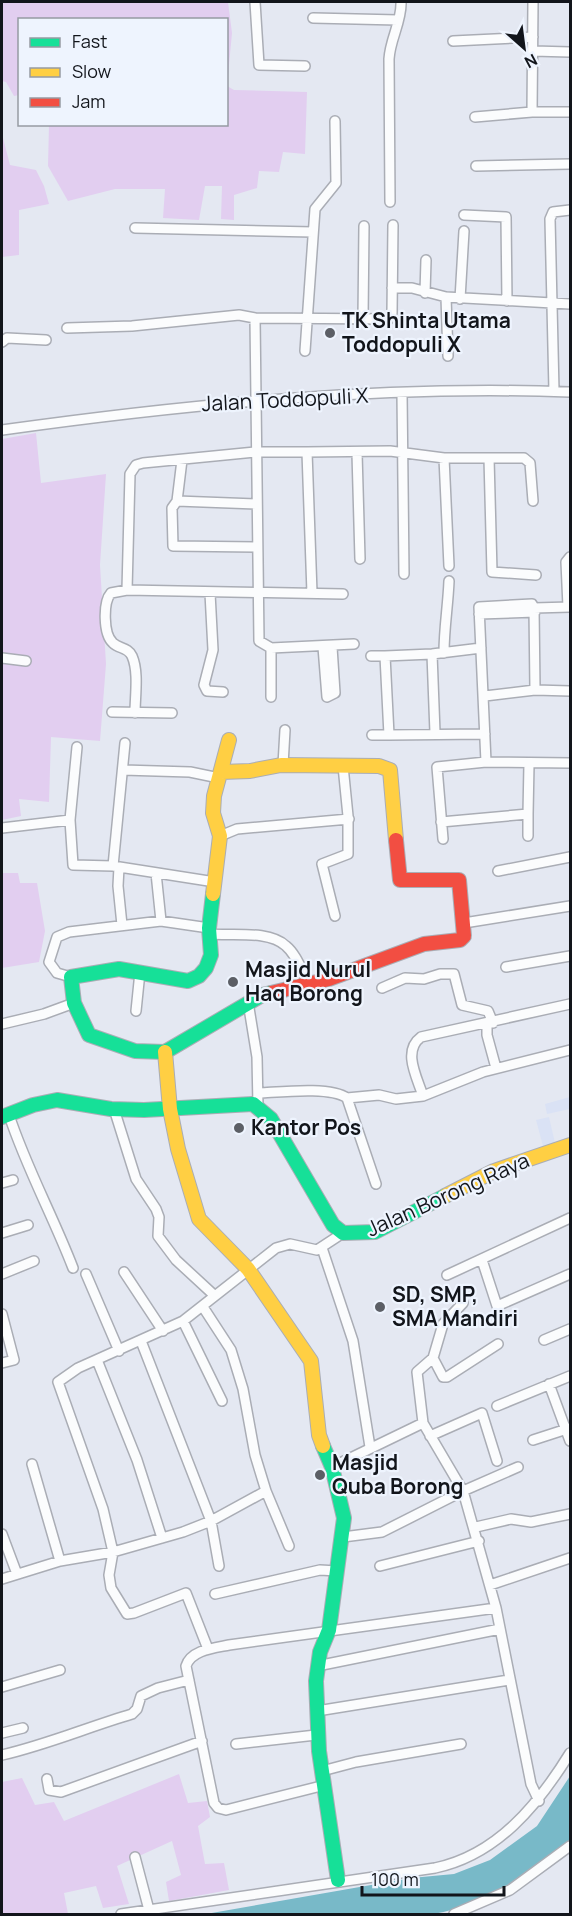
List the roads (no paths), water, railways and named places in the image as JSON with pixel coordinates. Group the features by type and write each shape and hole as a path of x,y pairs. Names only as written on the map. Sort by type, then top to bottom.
{"street":[{"path":"255,2 259,65 305,66"},
{"path":"390,202 389,59 390,44 401,2"},
{"path":"532,112 533,2"},
{"path":"314,18 398,20"},
{"path":"453,41 533,38"},
{"path":"532,51 570,52"},
{"path":"475,117 532,112 570,112"},
{"path":"305,351 315,209 336,183 335,121"},
{"path":"476,166 570,164"},
{"path":"554,391 551,214 559,210 570,210"},
{"path":"464,214 506,217 507,302"},
{"path":"67,328 132,326 239,315 255,318 391,317 393,225"},
{"path":"363,318 364,226"},
{"path":"135,228 313,232"},
{"path":"460,299 465,231"},
{"path":"425,293 426,260"},
{"path":"392,288 411,288 425,293 460,299 570,304"},
{"path":"446,297 448,356"},
{"path":"255,318 256,546 259,641 272,648 354,644"},
{"path":"2,342 7,338 46,340"},
{"name":"Jalan Toddopuli X","path":"2,427 183,406 256,401 402,393 570,392"},
{"path":"402,393 404,574"},
{"path":"127,590 130,474 136,465 143,463 255,452 527,459 533,501"},
{"path":"307,452 312,593"},
{"path":"357,453 360,559"},
{"path":"444,458 449,566"},
{"path":"489,458 492,572 536,575"},
{"path":"182,460 177,501 172,508 173,546 256,546"},
{"path":"177,501 256,504"},
{"path":"535,610 569,607 566,562 570,557"},
{"path":"444,653 444,625 448,613 449,581"},
{"path":"135,713 133,658 129,650 113,643 108,636 106,602 111,593 127,590 343,594"},
{"path":"210,593 213,650 204,685 207,691 212,693 223,692"},
{"path":"486,762 485,696 479,614 479,607 483,604 532,603 535,610 535,690"},
{"path":"271,697 272,648"},
{"path":"371,656 432,654 480,648"},
{"path":"432,654 435,733"},
{"path":"385,656 389,735"},
{"path":"2,658 26,661"},
{"path":"485,696 535,690 570,691"},
{"path":"112,712 172,713"},
{"path":"283,765 285,730"},
{"path":"372,735 485,734"},
{"path":"229,740 213,813 220,836 210,931 210,962 192,980 103,969 71,977 57,973 50,962 57,937 69,932 161,921 210,931 280,942 293,954 309,984"},
{"path":"122,925 116,867 125,742"},
{"path":"77,747 70,820 73,865 116,867 214,882"},
{"path":"443,839 437,767 486,762 570,763"},
{"path":"528,836 529,764"},
{"path":"71,977 74,1003 89,1035 127,1050 154,1054 165,1052 262,995 348,972 424,944 460,940 465,932 459,880 400,880 390,770 379,766 283,765 220,775 123,770"},
{"path":"335,916 322,864 348,854 349,819 343,766"},
{"path":"441,822 528,814"},
{"path":"220,836 237,829 349,819"},
{"path":"2,828 70,820"},
{"path":"498,871 570,857"},
{"path":"156,873 161,921"},
{"path":"464,923 570,906"},
{"path":"506,968 570,956"},
{"path":"136,1011 140,972"},
{"path":"382,988 405,978 424,979 440,974 454,974 462,1005 488,1011 490,1023 487,1035 496,1068"},
{"path":"248,1002 259,1099"},
{"path":"2,1024 44,1014 74,1003"},
{"path":"423,1096 410,1054 415,1042 421,1037 570,1004"},
{"path":"347,1098 362,1095 402,1099 423,1096 496,1068 570,1050"},
{"path":"165,1052 170,1109 178,1149 199,1219 248,1269 311,1361 319,1435 332,1467 343,1511 343,1537 329,1630 321,1643 317,1666 316,1735 338,1880"},
{"path":"73,1268 53,1216 5,1116 33,1105 57,1100 114,1109 170,1109 340,1093 347,1098 376,1184"},
{"name":"Jalan Borong Raya","path":"259,1099 330,1220 343,1233 375,1232 494,1171 570,1145"},
{"path":"114,1109 130,1163 159,1217 158,1236 176,1260 215,1296"},
{"path":"2,1183 13,1180"},
{"path":"447,1275 570,1218"},
{"path":"2,1233 28,1225"},
{"path":"208,1649 186,1593 127,1614 111,1588 109,1575 113,1552 103,1509 58,1382 97,1360 183,1321 248,1269 284,1244 313,1251 322,1248 343,1233"},
{"path":"322,1248 353,1341 370,1447"},
{"path":"482,1260 497,1306 570,1274"},
{"path":"2,1274 34,1261"},
{"path":"124,1272 163,1331"},
{"path":"86,1274 119,1350"},
{"path":"463,1303 443,1324 433,1358 417,1372 423,1423 463,1491 476,1527 496,1608 508,1680 531,1784 539,1801"},
{"path":"203,1306 231,1350 243,1389 255,1455 266,1491 289,1546"},
{"path":"2,1314 14,1360 2,1363"},
{"path":"183,1321 222,1401"},
{"path":"544,1340 570,1329"},
{"path":"141,1341 211,1521 219,1566"},
{"path":"433,1358 443,1377 447,1377 498,1344"},
{"path":"97,1360 137,1460 162,1538"},
{"path":"497,1406 570,1376"},
{"path":"549,1384 568,1428 570,1441"},
{"path":"430,1436 482,1413 497,1461"},
{"path":"332,1467 423,1423"},
{"path":"533,1440 568,1428"},
{"path":"32,1464 60,1561"},
{"path":"343,1537 382,1532 463,1491 518,1467"},
{"path":"2,1579 60,1561 113,1552 162,1538 211,1521 266,1491"},
{"path":"476,1527 512,1519 531,1522 570,1514"},
{"path":"2,1534 17,1574"},
{"path":"380,1566 479,1541"},
{"path":"490,1585 570,1558"},
{"path":"215,1594 320,1570 337,1571"},
{"path":"461,1744 356,1762 324,1778 226,1810 218,1808 214,1803 189,1680 188,1661 208,1649 496,1608"},
{"path":"317,1666 500,1629"},
{"path":"2,1687 60,1670"},
{"path":"2,1755 43,1744 73,1731 132,1714 137,1709 141,1696 158,1688 189,1680"},
{"path":"317,1711 508,1680"},
{"path":"2,1733 23,1728"},
{"path":"236,1744 316,1735"},
{"path":"47,1779 49,1790 61,1792 202,1741"},
{"path":"121,1914 338,1880 435,1868 458,1862 492,1844 539,1801 570,1753"},
{"path":"454,1914 494,1899 510,1890 570,1846"},
{"path":"135,1857 150,1910"}],"water":[{"path":"570,1776 570,1842 506,1887 453,1910 433,1914 206,1914 411,1878 454,1874 490,1860 537,1826"}],"place":[{"name":"TK Shinta Utama Toddopuli X","path":"330,333"},
{"name":"Masjid Nurul Haq Borong","path":"233,982"},
{"name":"Kantor Pos","path":"239,1128"},
{"name":"SD, SMP, SMA Mandiri","path":"380,1307"},
{"name":"Masjid Quba Borong","path":"320,1475"}]}
